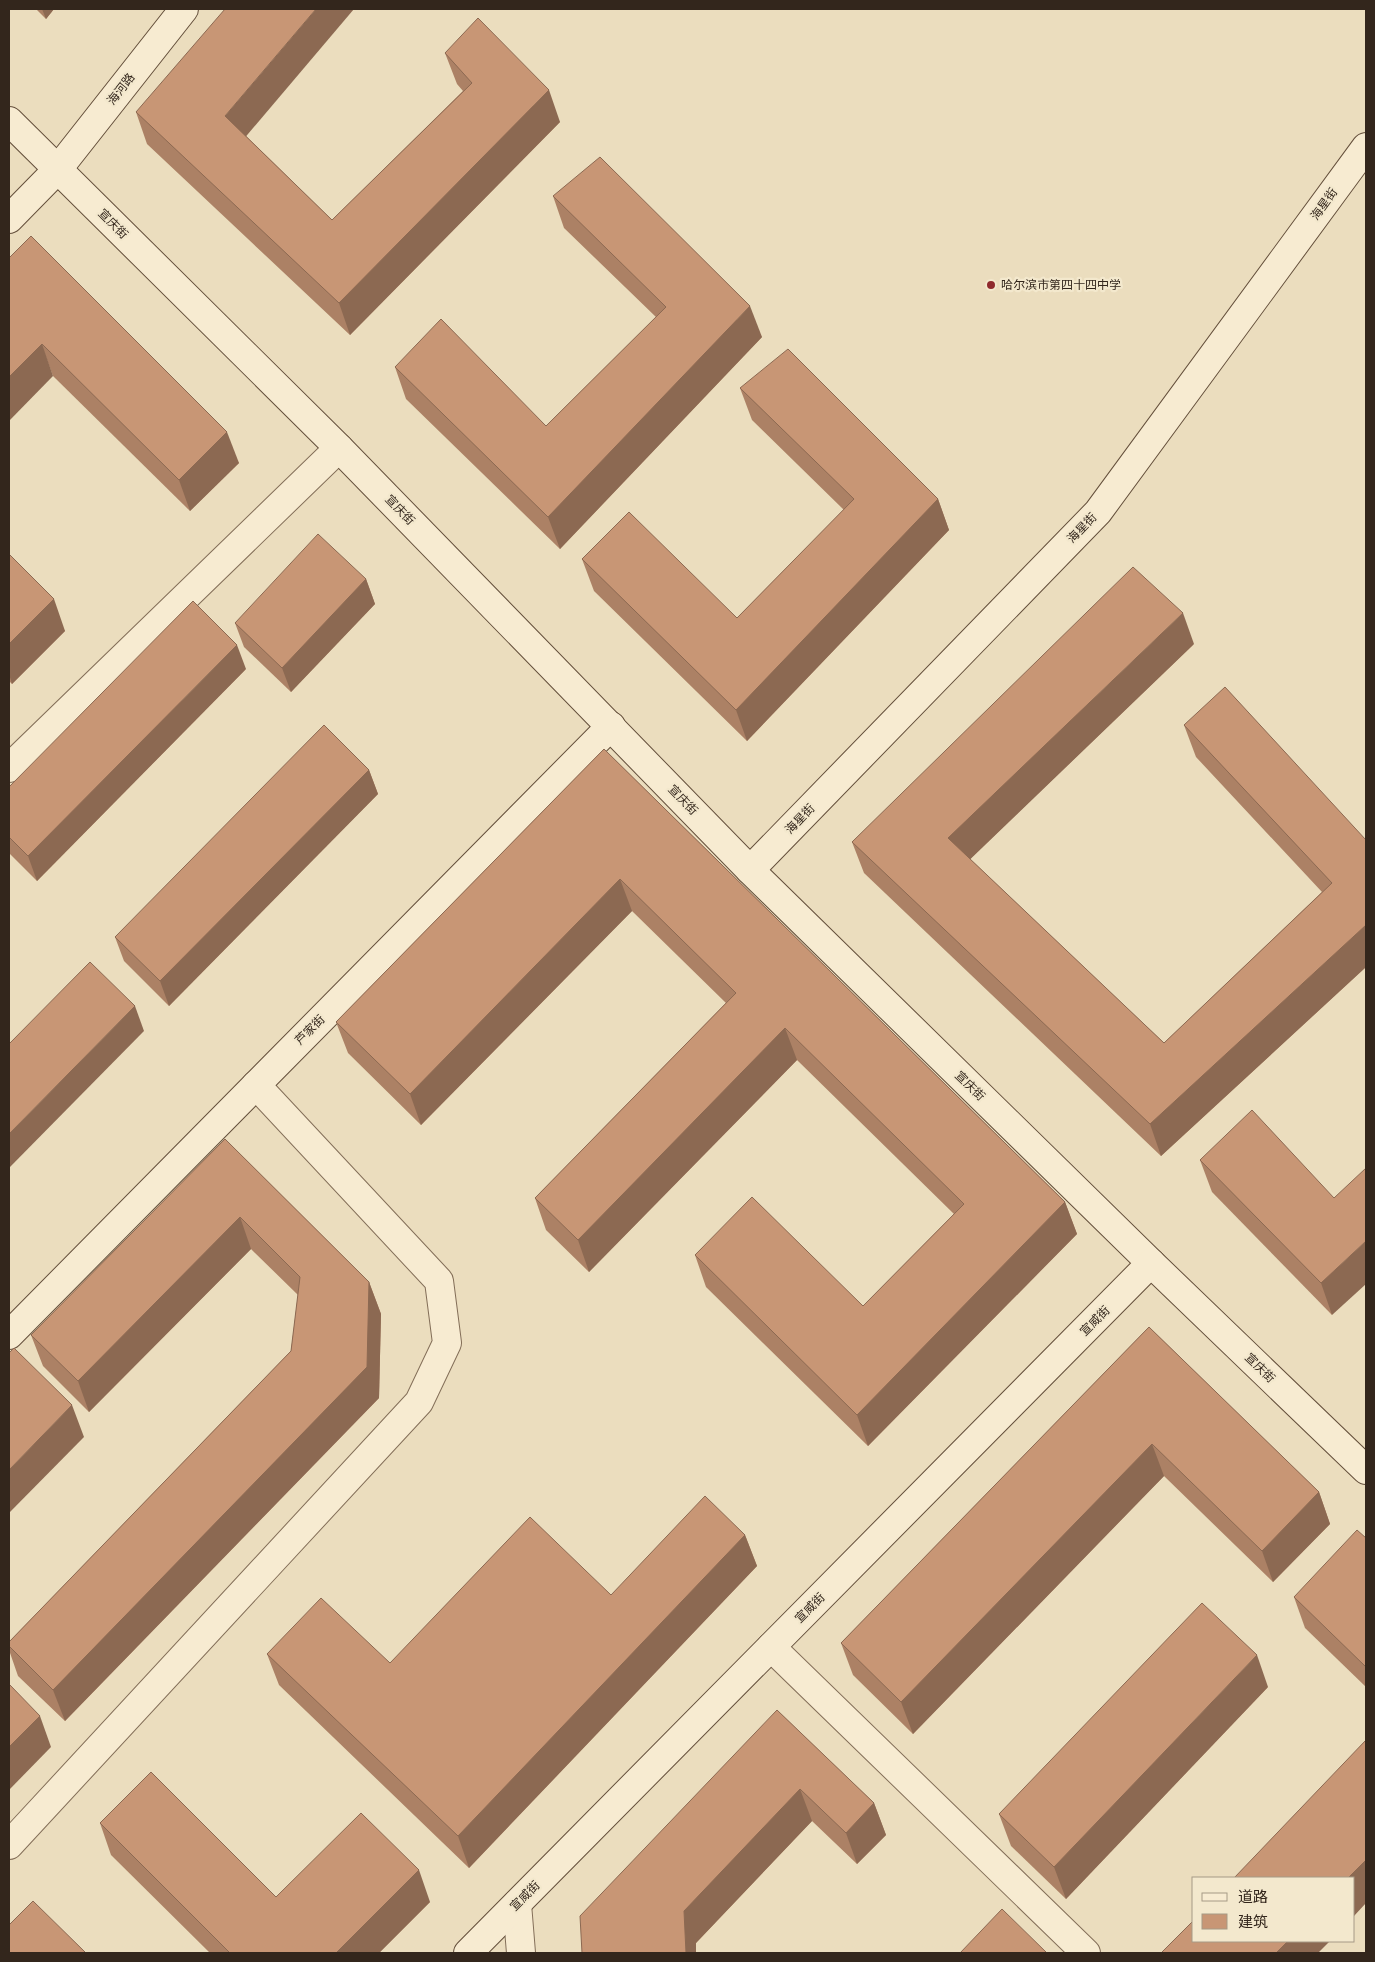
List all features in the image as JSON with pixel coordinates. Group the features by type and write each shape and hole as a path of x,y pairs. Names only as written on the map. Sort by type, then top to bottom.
{"street":[{"name":"海河路","path":"9,219 58,169 184,9"},
{"name":"宣庆街","path":"9,121 339,448 750,870 1151,1263 1366,1470"},
{"name":"海星街","path":"750,870 1098,512 1366,146"},
{"path":"9,768 339,448"},
{"name":"芦家街","path":"10,1331 611,726"},
{"path":"9,1845 420,1402 448,1343 439,1282 256,1085"},
{"name":"宣威街","path":"468,1953 1151,1263"},
{"path":"771,1648 1086,1953"},
{"path":"517,1904 521,1953"}],"building":[{"path":"225,9 316,9 225,116 332,220 472,83 445,53 478,18 549,90 339,303 136,112"},
{"path":"600,157 750,306 548,517 395,367 441,319 546,426 666,307 553,196"},
{"path":"31,236 227,432 179,480 42,344 9,377 9,258"},
{"path":"788,349 938,499 736,710 582,559 629,512 737,618 854,499 740,388"},
{"path":"318,534 366,579 282,668 235,623"},
{"path":"9,554 54,599 9,644"},
{"path":"1133,567 1183,613 948,838 1164,1043 1332,883 1184,725 1225,687 1366,840 1366,925 1150,1124 852,842"},
{"path":"193,601 237,645 28,856 9,837 9,787"},
{"path":"324,725 369,770 160,981 115,937"},
{"path":"604,749 1065,1202 857,1415 695,1255 752,1197 863,1306 964,1204 785,1028 578,1240 535,1198 736,993 620,879 410,1094 336,1022"},
{"path":"90,962 135,1006 9,1134 9,1044"},
{"path":"1252,1110 1334,1198 1366,1168 1366,1241 1321,1283 1200,1160"},
{"path":"225,1139 369,1282 367,1367 53,1690 9,1646 9,1642 291,1351 300,1277 240,1217 78,1381 31,1335"},
{"path":"1149,1327 1319,1492 1262,1551 1152,1444 901,1702 841,1643"},
{"path":"14,1348 72,1405 9,1470 9,1353"},
{"path":"705,1496 745,1535 458,1836 267,1654 321,1598 390,1663 530,1517 611,1595"},
{"path":"1357,1530 1366,1538 1366,1667 1294,1597"},
{"path":"1202,1603 1257,1655 1054,1867 999,1814"},
{"path":"9,1684 40,1716 9,1747"},
{"path":"777,1710 874,1803 846,1833 800,1789 684,1911 686,1953 582,1953 580,1916"},
{"path":"1366,1740 1366,1860 1349,1877 1235,1877"},
{"path":"151,1772 276,1897 361,1813 419,1870 336,1953 230,1953 100,1823"},
{"path":"33,1901 86,1953 9,1953 9,1925"},
{"path":"1002,1909 1047,1953 960,1953"},
{"path":"1192,1922 1192,1942 1287,1942 1276,1953 1161,1953"}],"place":[{"name":"哈尔滨市第四十四中学","path":"991,285"}]}
